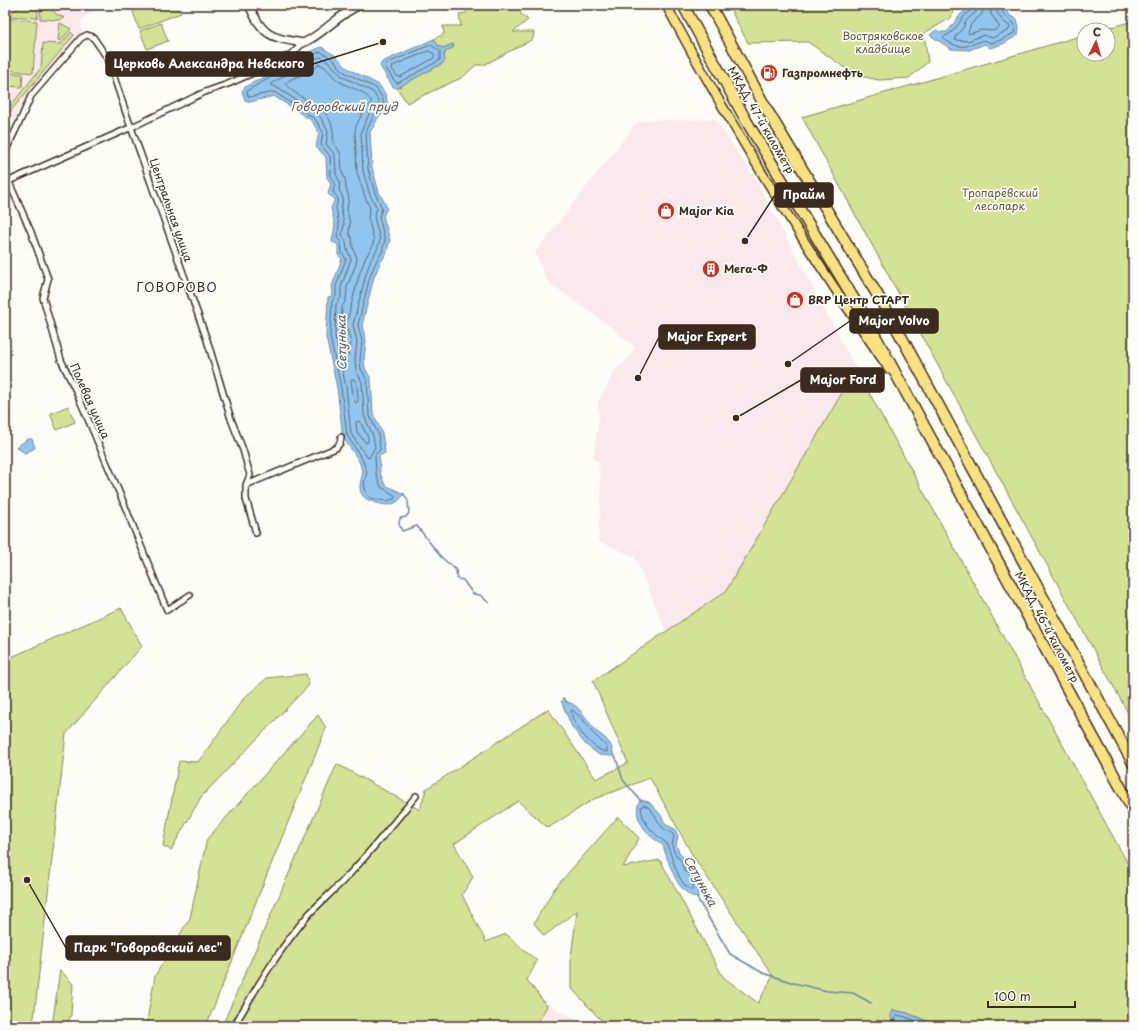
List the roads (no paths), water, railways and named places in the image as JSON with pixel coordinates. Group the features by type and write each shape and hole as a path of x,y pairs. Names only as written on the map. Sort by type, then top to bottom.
{"highway":[{"name":"МКАД, 47-й километр","path":"683,5 747,122 857,302 940,455"},
{"name":"МКАД, 47-й километр","path":"710,5 767,110 876,290 960,445"},
{"name":"МКАД, 46-й километр","path":"960,445 1133,763"},
{"name":"МКАД, 46-й километр","path":"940,455 1133,810"}],"main road":[{"path":"666,5 690,50 779,201 864,333 910,401"}],"street":[{"path":"249,5 262,28 271,36 303,43"},
{"path":"7,181 132,127 189,99 228,84 280,60 292,54 303,43 317,35 339,17 360,5"},
{"name":"Центральная улица","path":"5,152 31,96 80,38 87,35 92,36 102,48 108,59 207,340 250,475 246,485 246,499 256,532"},
{"name":"Полевая улица","path":"5,173 7,181 31,232 48,279 43,298 61,360 76,391 116,485 162,598 168,610 190,595"},
{"path":"246,485 336,448 340,443 341,437"},
{"path":"234,1026 254,990 276,958 310,914 343,881 416,796"}],"water":[{"path":"972,5 1005,5 1010,16 1017,19 1019,27 1018,35 1003,44 990,48 985,44 969,50 951,49 930,35 936,30 940,32 947,32 961,14"},
{"path":"434,39 438,46 443,48 453,44 454,47 445,52 445,60 443,63 397,88 393,87 380,66 382,62"},
{"name":"Говоровский пруд","path":"321,47 336,56 347,68 379,85 386,95 388,107 384,113 378,117 370,132 372,168 379,192 387,208 383,216 390,240 386,254 374,277 362,325 366,341 364,360 365,368 371,379 373,413 382,433 385,453 379,456 380,473 385,485 404,494 398,501 391,505 384,505 371,501 363,496 360,484 363,473 359,461 343,437 337,388 326,337 328,297 332,296 332,286 342,259 338,255 338,244 332,242 335,225 331,208 335,199 328,194 331,183 327,178 326,157 316,147 319,133 312,121 274,96 250,102 245,100 242,91 245,87 287,65 286,62 289,59 291,62 303,59 310,52"},
{"path":"28,439 32,439 35,448 25,453 16,447"},
{"path":"561,701 573,704 582,712 596,731 609,742 614,756 599,755 585,744 572,727"},
{"path":"640,800 649,802 660,814 666,825 675,829 678,836 676,845 685,860 687,869 694,871 697,874 698,898 691,896 680,886 673,873 663,846 642,826 637,811"},
{"path":"893,1010 907,1013 937,1025 958,1023 967,1026 893,1026 891,1016"}],"waterway":[{"name":"Сетунька","path":"403,494 408,501 409,513 406,517 400,518 399,524 402,531 417,526 441,557 456,570 457,579 463,580 473,594 480,595 489,603"},
{"name":"Сетунька","path":"563,698 567,702"},
{"name":"Сетунька","path":"614,756 623,780 641,801"},
{"name":"Сетунька","path":"697,898 730,954 763,973 794,983 827,991 853,993 871,1003"}],"place":[{"name":"Церковь Александра Невского","path":"383,42"},
{"name":"Газпромнефть","path":"769,73"},
{"name":"Major Kia","path":"666,211"},
{"name":"Прайм","path":"745,241"},
{"name":"Мега-Ф","path":"711,269"},
{"name":"BRP Центр СТАРТ","path":"795,300"},
{"name":"Major Volvo","path":"788,364"},
{"name":"Major Expert","path":"638,378"},
{"name":"Major Ford","path":"736,418"},
{"name":"Парк \"Говоровский лес\"","path":"27,880"}],"district":[{"name":"ГОВОРОВО","path":"177,287"}],"park label":[{"name":"Востряковское кладбище","path":"883,42"},
{"name":"Тропарёвский лесопарк","path":"1000,199"}]}
